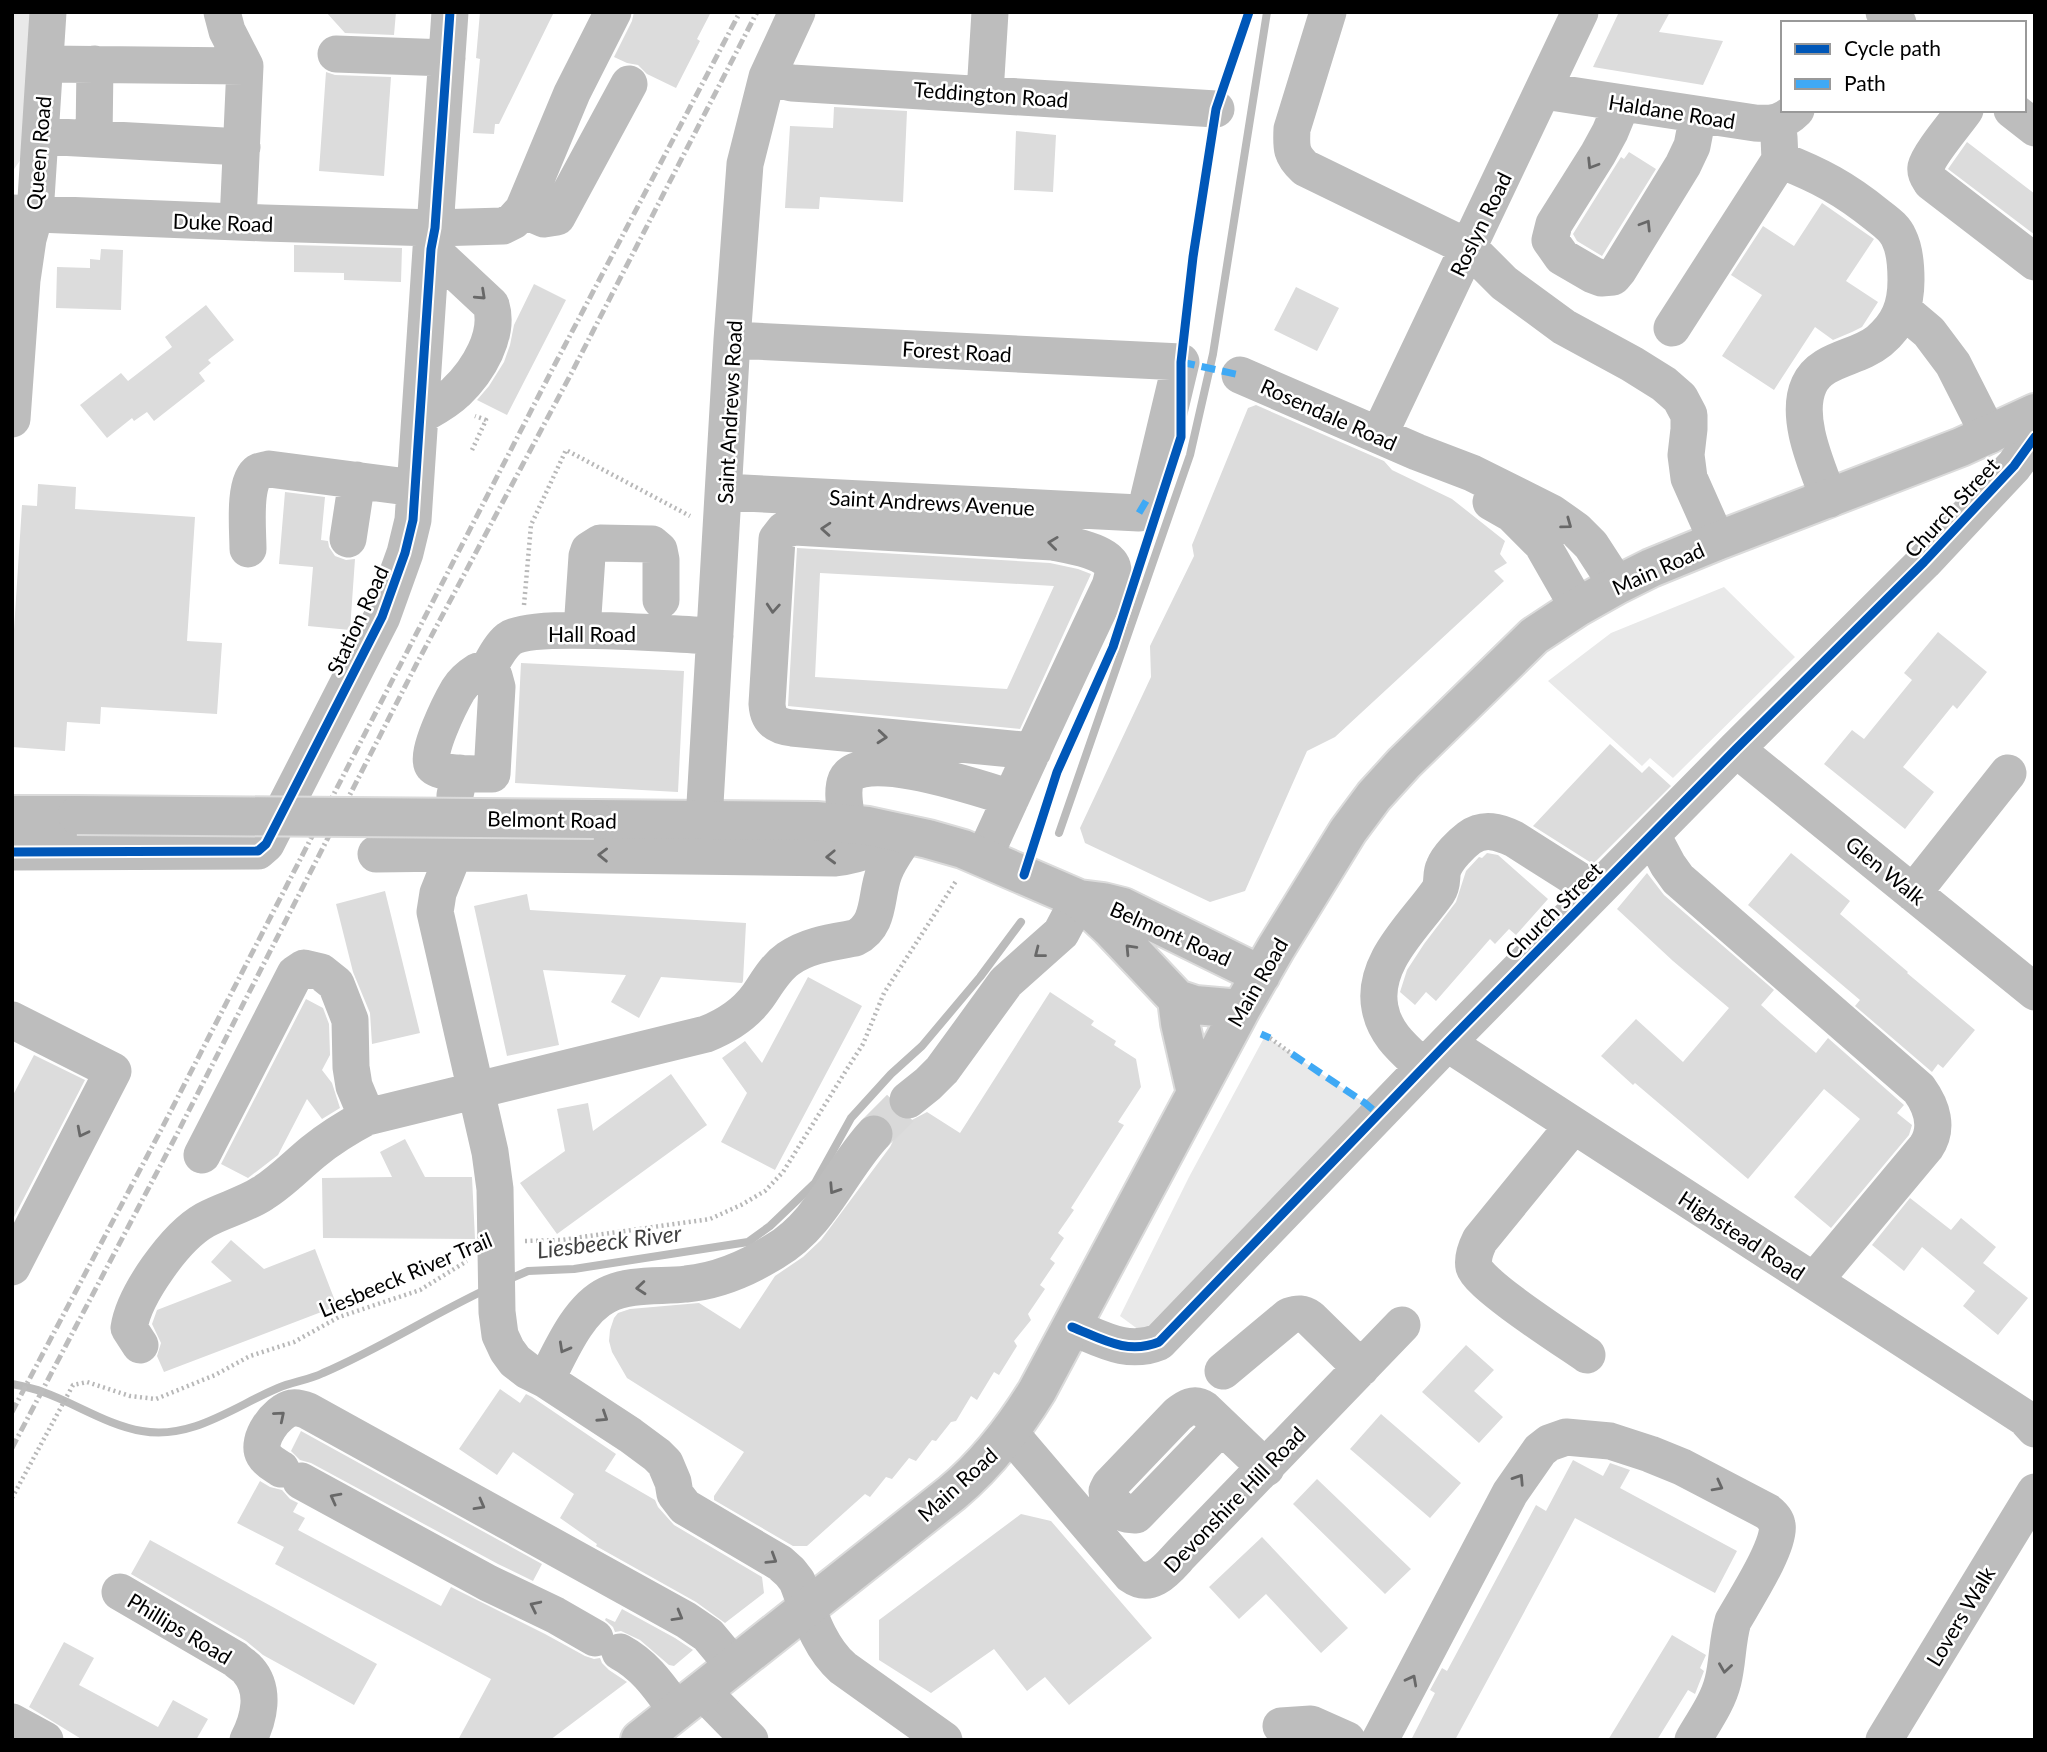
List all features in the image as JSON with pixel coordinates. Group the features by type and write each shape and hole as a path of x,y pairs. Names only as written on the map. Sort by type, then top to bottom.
{"main road":[{"name":"Main Road","path":"644,1739 964,1483 1010,1433 1037,1391 1072,1327 1241,1009 1325,866 1374,796 1404,763 1534,636 1578,607 1651,568 1989,435 2035,413"},
{"name":"Belmont Road","path":"12,815 847,823 899,832 951,846 972,866 1048,887 1079,899 1124,907 1261,975"},
{"name":"Belmont Road","path":"1079,899 1177,999"},
{"path":"1196,1093 1177,999 1195,1005 1241,1009"}],"street":[{"name":"Queen Road","path":"12,419 27,239 24,213 40,136 48,12"},
{"path":"222,12 227,31 245,66 238,222"},
{"name":"Station Road","path":"12,852 258,851 264,846 382,617 405,553 413,520 450,12"},
{"path":"613,12 572,93 523,209 544,219 556,217 629,84"},
{"name":"Saint Andrews Road","path":"704,821 745,164 767,77 797,12"},
{"path":"985,93 990,12"},
{"path":"1328,12 1292,129 1291,146 1295,159 1304,168 1469,247 1513,291 1534,303 1564,327 1664,384 1680,398 1689,415 1686,455 1689,478 1717,541"},
{"name":"Roslyn Road","path":"1379,435 1580,12"},
{"path":"336,54 447,58"},
{"path":"45,64 245,66"},
{"path":"94,64 94,139"},
{"name":"Teddington Road","path":"767,77 792,83 1216,109"},
{"name":"Haldane Road","path":"1544,90 1755,123 1773,124 1787,116"},
{"path":"1622,103 1604,143 1554,224 1550,235 1553,247 1562,257 1601,278 1613,277 1618,271 1683,164 1692,146 1698,115"},
{"path":"1964,112 1930,159 1925,168 1927,175 1931,182 2035,262"},
{"path":"2015,112 2035,128"},
{"path":"1672,328 1780,160 1787,116"},
{"path":"40,136 242,147"},
{"path":"1780,160 1819,175 1856,198 1894,229 1904,252 1906,296 1899,320 1881,340 1868,349 1820,369 1808,386 1804,409 1807,435 1829,499"},
{"name":"Duke Road","path":"24,213 238,222 433,238 503,226 513,221 523,209"},
{"path":"420,416 455,394 470,378 485,352 495,318 491,305 433,238"},
{"path":"1903,310 1929,332 1953,364 1989,435"},
{"name":"Forest Road","path":"732,340 1181,362 1144,505"},
{"name":"Rosendale Road","path":"1241,375 1472,474 1564,521 1591,545 1617,585"},
{"name":"Church Street","path":"1072,1327 1131,1348 1145,1348 1159,1342 1435,1055 1924,562 2014,466 2035,437"},
{"name":"Rosendale Road","path":"1417,452 1482,497 1512,514 1528,529 1542,544 1578,607"},
{"path":"248,549 248,491 258,472 269,469 357,480 416,483"},
{"path":"348,540 357,480"},
{"name":"Saint Andrews Avenue","path":"724,492 1144,505"},
{"path":"972,866 1011,798 1033,751 1110,586 1113,569 1111,563 1091,551 1054,542 795,527 784,530 777,539 767,704 768,713 776,724 792,728 1033,751"},
{"path":"582,630 587,556 589,550 600,542 652,544 659,550 661,600"},
{"name":"Hall Road","path":"487,671 509,639 522,634 582,630 715,636"},
{"name":"Hall Road","path":"478,671 487,671 494,676 498,698 492,774 436,769 430,758 433,743 459,690 469,677 478,671"},
{"name":"Glen Walk","path":"1736,749 2035,992"},
{"path":"847,823 845,787 852,773 862,769 877,768 943,778 1011,798"},
{"path":"460,773 455,795 454,853 438,894 435,912 490,1152 495,1189 497,1312 500,1335 515,1361 528,1371 546,1380 657,1455 665,1463 675,1494 685,1507 783,1566 797,1581 823,1645 832,1658 929,1736"},
{"path":"1913,892 2008,773"},
{"name":"Highstead Road","path":"1596,891 1514,839 1488,831 1470,837 1444,867 1439,891 1401,938 1384,974 1380,986 1379,1007 1388,1032 1573,1126 2025,1418 2035,1429"},
{"path":"376,854 835,858 859,855 899,832"},
{"path":"140,1345 129,1328 130,1317 148,1283 180,1238 192,1228 263,1194 329,1139 367,1117 706,1034 723,1027 742,1014 776,971 799,952 855,938 864,933 874,919 884,873 899,832"},
{"path":"1652,835 1678,878 1919,1089 1931,1109 1933,1129 1930,1141 1814,1281"},
{"path":"908,1100 942,1070 1006,982 1061,933 1079,899"},
{"path":"202,1155 295,974 304,968 321,972 336,984 351,1020 351,1067 354,1086 367,1117"},
{"path":"12,1020 113,1071 12,1267"},
{"path":"1573,1126 1480,1240 1474,1268 1488,1284 1587,1355"},
{"path":"546,1380 576,1325 608,1294 629,1289 715,1280 777,1251 805,1229 860,1149 874,1134"},
{"path":"1223,1371 1289,1316 1297,1313 1310,1318 1361,1367"},
{"name":"Devonshire Hill Road","path":"1010,1433 1131,1575 1146,1581 1152,1580 1163,1573 1266,1468 1402,1325"},
{"path":"734,1666 708,1635 686,1620 308,1411 296,1407 284,1410 268,1428 262,1448 270,1462 488,1583 555,1615 608,1645 750,1740"},
{"path":"1222,1426 1266,1468"},
{"path":"1380,1740 1510,1493 1540,1450 1549,1443 1566,1437 1610,1441 1682,1467 1768,1512 1778,1526 1776,1541 1733,1621 1719,1692 1693,1740"},
{"name":"Lovers Walk","path":"1895,1736 2035,1492"},
{"name":"Phillips Road","path":"120,1591 249,1670 258,1686 259,1712 248,1740"},
{"path":"12,1723 44,1740"},
{"path":"1281,1726 1311,1724 1347,1740"}],"path":[{"path":"522,634 531,525 566,450 722,532"},
{"path":"1270,1038 1292,1054"}],"shaded area":[{"path":"12,12 33,12 26,152 12,172"},
{"path":"1724,587 1795,657 1673,778 1650,758 1642,766 1548,681 1611,633"},
{"path":"1265,1036 1365,1103 1148,1329 1139,1330 1120,1316 1189,1177"}],"building":[{"path":"326,12 396,12 394,35 345,33"},
{"path":"480,12 554,12 499,124 495,124 494,134 473,133 480,59 476,58"},
{"path":"634,12 711,12 697,39 700,41 676,88 647,74 638,65 614,57"},
{"path":"1619,12 1670,12 1659,32 1723,41 1703,85 1593,67"},
{"path":"326,72 335,75 391,77 384,176 319,171"},
{"path":"834,107 907,111 903,202 820,197 819,209 785,208 790,126 833,128"},
{"path":"1016,131 1056,135 1053,192 1014,190"},
{"path":"1967,142 2035,194 2035,235 1948,169"},
{"path":"1629,152 1656,169 1602,256 1577,241 1573,234 1621,157 1624,159"},
{"path":"1822,203 1874,239 1846,281 1878,302 1862,327 1833,340 1815,327 1774,390 1722,356 1762,295 1731,275 1763,226 1794,246"},
{"path":"294,245 402,248 401,282 344,280 344,273 294,272"},
{"path":"101,249 123,250 121,310 56,308 57,267 90,268 90,259 100,260"},
{"path":"534,284 566,300 507,415 477,400 504,362 514,325"},
{"path":"1296,287 1339,308 1317,351 1274,330"},
{"path":"206,305 234,340 208,360 211,363 199,373 205,381 154,421 147,412 134,421 132,418 107,438 80,405 121,373 128,381 172,347 165,337"},
{"path":"1256,405 1384,461 1392,470 1452,499 1505,541 1500,554 1507,563 1494,571 1504,581 1335,737 1307,751 1245,891 1210,902 1085,843 1080,828 1151,677 1150,646 1194,556 1192,545 1248,408"},
{"path":"38,484 76,487 75,509 195,517 187,641 222,643 217,714 101,707 100,724 67,722 65,751 12,747 12,661 22,505 37,506"},
{"path":"285,492 325,497 321,540 328,541 335,556 346,560 355,559 350,630 308,626 313,567 279,564"},
{"path":"797,548 1050,563 1091,574 1020,729 788,706","holes":["820,573 1054,586 1007,689 815,677"]},
{"path":"1938,632 1987,672 1957,709 1953,705 1903,767 1934,792 1905,829 1824,764 1852,730 1864,739 1912,680 1904,673"},
{"path":"521,663 684,671 678,792 515,783"},
{"path":"1610,744 1642,773 1649,766 1671,786 1593,864 1533,826"},
{"path":"1487,853 1498,855 1548,899 1516,935 1509,929 1495,944 1490,939 1436,1001 1426,992 1415,1005 1400,992 1407,970 1456,902 1466,871 1479,857 1482,858"},
{"path":"1791,853 1850,901 1840,914 1975,1030 1943,1068 1938,1064 1932,1072 1855,1006 1860,1000 1748,905"},
{"path":"1647,873 1664,895 1774,990 1761,1005 1816,1053 1828,1038 1904,1105 1897,1113 1912,1125 1909,1135 1831,1228 1794,1197 1860,1119 1824,1089 1748,1179 1601,1056 1636,1019 1683,1062 1729,1008 1617,909"},
{"path":"385,891 420,1033 372,1044 370,1013 353,972 336,904"},
{"path":"527,894 530,910 746,923 743,981 661,977 639,1018 611,1002 626,975 543,970 559,1045 507,1056 474,906"},
{"path":"808,977 862,1006 775,1170 721,1142 747,1093 722,1058 745,1041 762,1063"},
{"path":"1050,992 1094,1021 1091,1025 1116,1041 1114,1045 1136,1059 1141,1087 1118,1122 1124,1125 1058,1233 1064,1238 1050,1259 1055,1263 1040,1285 1045,1289 1028,1314 1031,1320 1014,1341 1017,1346 999,1375 994,1372 977,1400 971,1396 956,1421 951,1422 936,1441 932,1440 916,1461 909,1458 892,1479 886,1477 870,1497 865,1494 807,1546 793,1546 714,1500 714,1496 744,1452 627,1378 612,1352 609,1341 614,1318 618,1313 630,1309 699,1303 740,1329 775,1276 803,1257 821,1240 890,1147 895,1137 893,1126 886,1117 890,1110 900,1119 910,1121 927,1112 960,1133"},
{"path":"306,999 323,1008 329,1024 330,1055 322,1070 332,1083 340,1108 322,1119 307,1099 278,1155 248,1178 221,1164"},
{"path":"34,1055 85,1080 12,1221 12,1097"},
{"path":"671,1074 707,1125 557,1234 520,1183 565,1151 557,1109 588,1103 593,1131"},
{"path":"405,1139 425,1177 472,1177 475,1239 323,1238 322,1178 392,1177 380,1152"},
{"path":"1910,1198 1951,1230 1961,1218 1996,1247 1983,1263 2028,1298 1998,1335 1963,1306 1975,1291 1922,1247 1904,1271 1872,1245"},
{"path":"231,1240 264,1269 315,1249 337,1306 164,1372 157,1356 161,1343 152,1324 157,1310 232,1281 211,1262"},
{"path":"1466,1345 1494,1370 1474,1391 1503,1417 1479,1443 1422,1392"},
{"path":"500,1389 520,1403 526,1394 532,1397 616,1454 605,1471 655,1500 674,1525 762,1577 764,1593 725,1623 696,1602 596,1546 597,1544 560,1518 574,1494 513,1452 497,1475 459,1449"},
{"path":"1381,1414 1461,1483 1430,1518 1350,1449"},
{"path":"301,1431 542,1564 533,1581 311,1463 300,1460 291,1451"},
{"path":"1573,1460 1603,1476 1610,1463 1630,1470 1620,1488 1737,1551 1715,1593 1575,1518 1455,1740 1411,1740 1435,1693 1430,1690 1442,1668 1447,1671 1536,1505 1546,1511"},
{"path":"1317,1479 1411,1569 1385,1594 1293,1504"},
{"path":"260,1481 282,1490 298,1503 293,1512 305,1518 298,1530 441,1606 451,1587 585,1656 600,1658 609,1670 627,1682 550,1740 458,1740 491,1679 275,1564 284,1547 237,1523"},
{"path":"1021,1514 1051,1521 1152,1638 1069,1705 1045,1677 1027,1691 994,1649 931,1693 879,1660 879,1620"},
{"path":"1262,1537 1348,1628 1321,1653 1266,1594 1239,1619 1209,1587"},
{"path":"150,1540 377,1664 354,1705 263,1655 246,1641 131,1574"},
{"path":"622,1609 693,1650 674,1666 669,1665 640,1640 621,1631 615,1632 605,1620 606,1618 615,1622"},
{"path":"1672,1635 1706,1655 1700,1668 1704,1671 1695,1694 1688,1690 1657,1740 1608,1740"},
{"path":"64,1642 94,1658 79,1685 158,1727 173,1700 208,1719 196,1740 83,1740 29,1707"}],"waterway":[{"name":"Liesbeeck River","path":"1059,833 1190,455 1213,354 1267,12"},
{"name":"Liesbeeck River","path":"507,1280 528,1271 574,1269 748,1242 770,1226 815,1183 851,1118 891,1074 922,1046 980,977 1021,922"},
{"name":"Liesbeeck River","path":"12,1384 43,1392 129,1428 142,1431 178,1431 213,1420 278,1388 344,1364 485,1290"}],"tunnel":[{"path":"874,1134 908,1100"}],"railway":[{"path":"12,1412 740,12"},
{"path":"12,1448 757,12"}],"marked path":[{"path":"1181,362 1240,375"},
{"path":"1139,513 1149,496"},
{"path":"1261,1034 1270,1038"},
{"path":"1292,1054 1378,1114"}],"cycle path":[{"path":"12,852 258,851 266,844 382,617 405,553 413,520 450,12"},
{"path":"1024,875 1057,772 1113,647 1181,437 1181,362 1193,257 1216,109 1249,12"},
{"path":"1072,1327 1125,1346 1147,1346 1159,1342 1447,1043 1924,562 2014,466 2035,437"}]}
